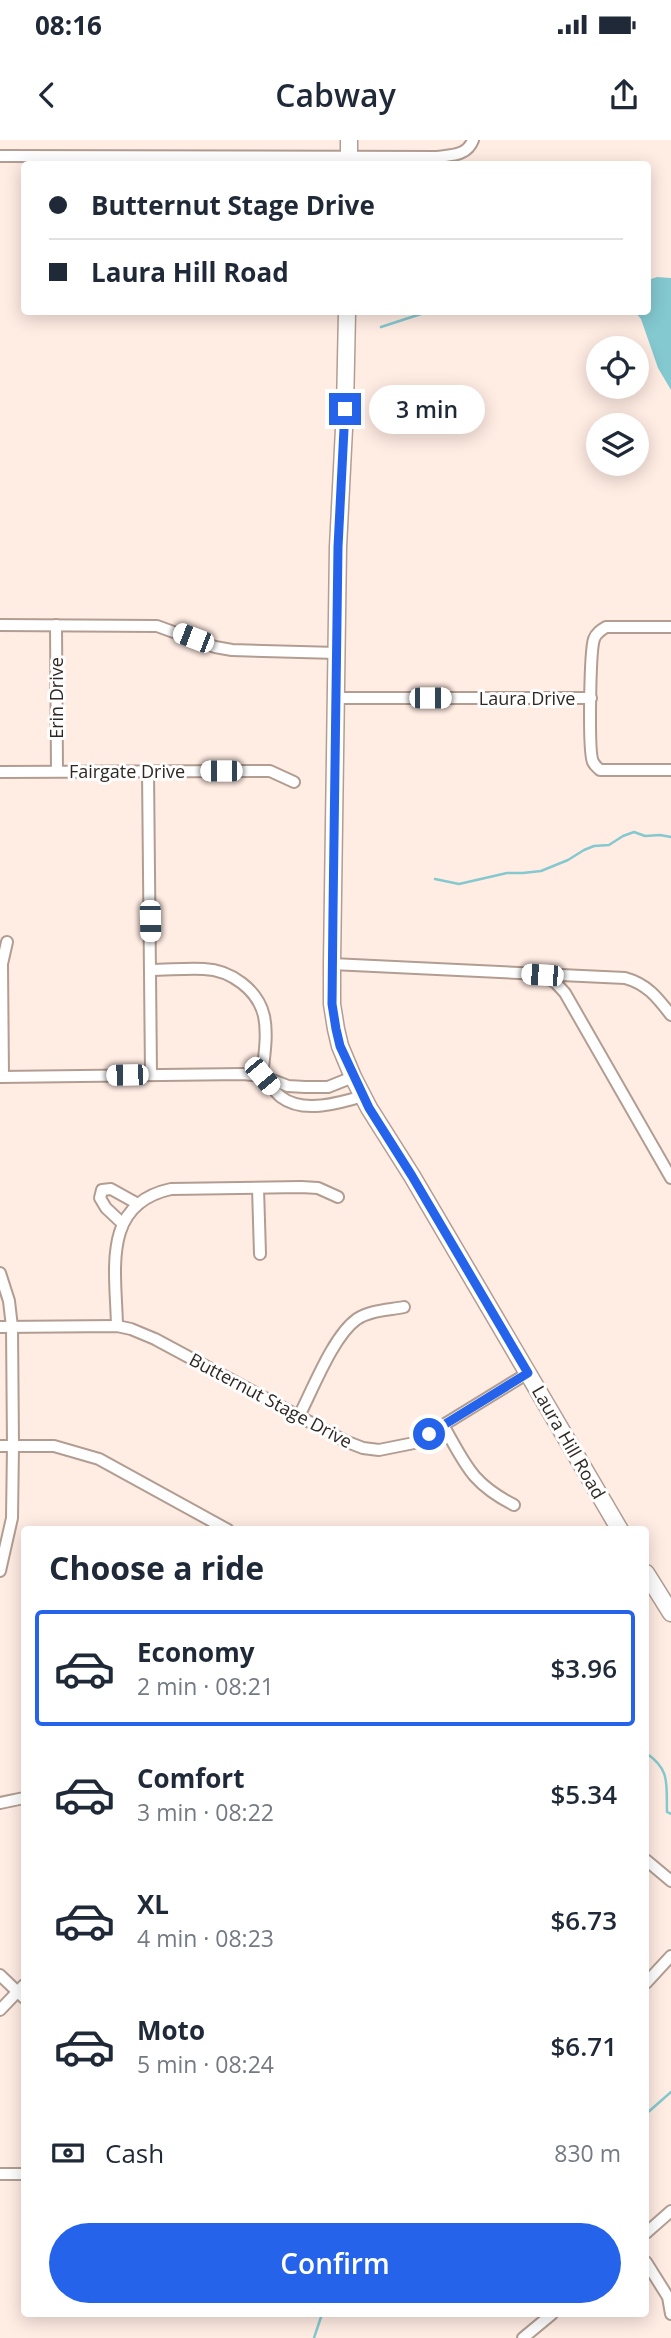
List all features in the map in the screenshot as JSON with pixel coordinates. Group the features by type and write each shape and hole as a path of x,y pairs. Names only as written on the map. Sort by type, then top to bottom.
{"main road":[{"path":"349,140 349,161"},
{"name":"Laura Hill Road","path":"346,315 332,964 332,1004 336,1029 340,1046 363,1097 618,1526"},
{"path":"649,1578 671,1613"}],"street":[{"path":"365,161 464,152 473,140"},
{"path":"0,156 291,161"},
{"path":"0,625 157,626 215,647 232,650 337,653"},
{"name":"Erin Drive","path":"56,625 57,771"},
{"path":"671,627 606,627 595,637 591,698 593,764 600,770 671,770"},
{"name":"Laura Drive","path":"336,698 591,698"},
{"path":"148,771 151,1074"},
{"name":"Fairgate Drive","path":"0,772 270,771 294,782"},
{"path":"7,942 2,964 1,1077 243,1073 262,1076 288,1086 305,1087 328,1087 353,1077"},
{"path":"332,964 625,978 657,996 671,1015"},
{"path":"150,970 206,969 233,976 243,984 264,1016 266,1041 262,1076"},
{"path":"542,975 555,982 571,1003 671,1178"},
{"path":"571,1003 570,994 574,986 591,977"},
{"path":"262,1076 283,1098 301,1104 332,1104 363,1097"},
{"path":"117,1326 116,1255 122,1223 138,1204 156,1192 171,1189 301,1187 318,1188 338,1197"},
{"path":"258,1188 260,1254"},
{"path":"122,1223 106,1208 100,1198 102,1190 111,1189 138,1204"},
{"path":"0,1273 9,1301 12,1327 13,1446 12,1518 0,1571"},
{"path":"299,1416 347,1328 358,1318 373,1312 404,1307"},
{"name":"Butternut Stage Drive","path":"0,1327 117,1326 131,1329 155,1339 345,1441 363,1448 379,1450 414,1443 528,1373"},
{"path":"443,1425 473,1477 496,1496 514,1505"},
{"path":"0,1446 54,1446 99,1459 221,1526"},
{"path":"0,1803 21,1799"},
{"path":"649,1863 671,1881"},
{"path":"649,1980 671,1956"},
{"path":"0,1975 21,1991"},
{"path":"0,2010 21,1994"},
{"path":"0,2174 21,2174"},
{"path":"649,2230 671,2211"},
{"path":"649,2267 668,2297 671,2314"},
{"path":"526,2337 549,2317"}],"water":[{"path":"671,278 671,390 658,368 649,336 638,315 651,315 651,279"}],"waterway":[{"path":"381,327 418,315"},
{"path":"435,879 459,884 507,873 541,871 584,850 609,845 634,832 645,836 671,837"},
{"path":"649,1755 660,1765 666,1778 667,1812 671,1814"},
{"path":"649,2111 671,2092"},
{"path":"314,2338 321,2317"}],"route":[{"path":"345,409 338,547 332,1004 336,1029 340,1046 369,1108 528,1373 429,1434"}]}
